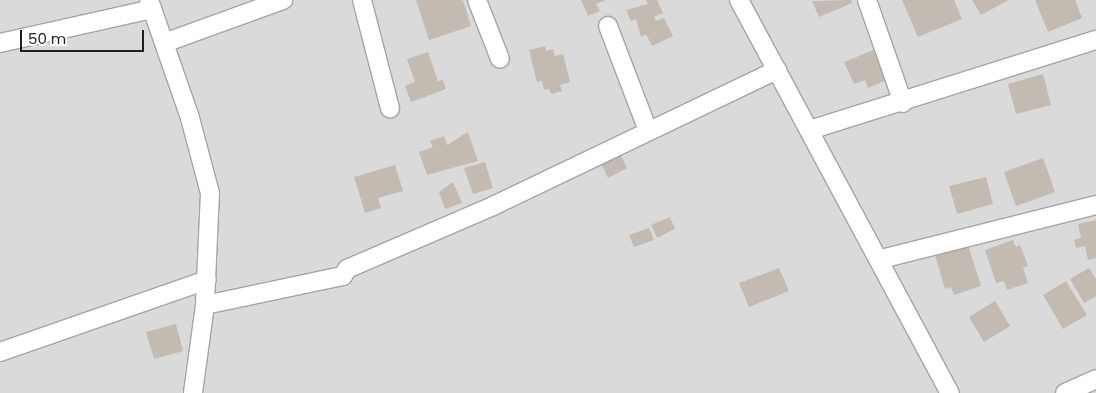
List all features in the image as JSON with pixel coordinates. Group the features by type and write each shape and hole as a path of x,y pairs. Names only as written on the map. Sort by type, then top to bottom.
{"street":[{"path":"164,43 283,0"},
{"path":"362,0 390,108"},
{"path":"477,0 500,59"},
{"path":"739,0 881,259 950,393"},
{"path":"867,0 903,103"},
{"path":"0,43 150,5 190,118 210,193 206,305 193,393"},
{"path":"608,26 648,131"},
{"path":"810,130 903,103 1096,40"},
{"path":"206,305 343,276 347,269 493,206 777,70"},
{"path":"881,259 1096,205"},
{"path":"0,352 206,280"},
{"path":"1065,393 1096,379"}],"shaded area":[{"path":"0,0 1096,0 1096,393 0,393"}],"building":[{"path":"416,0 463,0 471,26 429,40"},
{"path":"581,0 606,0 596,4 600,11 588,16"},
{"path":"646,0 657,0 663,13 654,17 656,21 664,18 673,36 652,46 646,34 641,37 636,19 631,21 626,10 648,4"},
{"path":"851,0 852,3 819,17 812,1"},
{"path":"902,0 954,0 962,19 918,37"},
{"path":"972,0 1009,0 981,15"},
{"path":"1035,0 1075,0 1082,18 1048,32"},
{"path":"545,46 546,51 553,49 555,56 563,54 570,82 560,85 562,91 551,94 549,89 544,90 542,81 537,82 529,50"},
{"path":"878,48 891,78 868,88 865,80 854,84 844,62"},
{"path":"428,52 438,81 443,80 446,89 411,102 405,86 415,82 407,59"},
{"path":"1043,74 1051,105 1016,114 1008,84"},
{"path":"468,132 478,161 427,175 419,152 433,147 430,141 444,136 447,145"},
{"path":"619,152 627,168 608,178 600,161"},
{"path":"1043,158 1055,192 1016,206 1004,172"},
{"path":"485,162 493,188 473,194 464,168"},
{"path":"395,165 403,191 378,198 381,208 365,213 354,177"},
{"path":"986,177 993,204 957,214 949,186"},
{"path":"453,182 462,203 445,209 439,192"},
{"path":"670,217 675,229 657,238 651,225"},
{"path":"1096,220 1096,258 1088,260 1085,246 1076,248 1074,240 1081,238 1078,224"},
{"path":"649,228 654,240 634,247 629,235"},
{"path":"1013,240 1016,247 1020,245 1028,266 1023,268 1028,283 1007,290 1004,281 996,283 985,250"},
{"path":"968,245 981,286 954,295 951,287 945,289 935,255"},
{"path":"779,268 789,291 749,307 739,283"},
{"path":"1089,268 1096,279 1096,296 1084,303 1070,279"},
{"path":"1066,281 1087,315 1063,329 1043,295"},
{"path":"995,301 1010,326 984,342 969,317"},
{"path":"176,324 183,351 154,359 146,332"}]}
